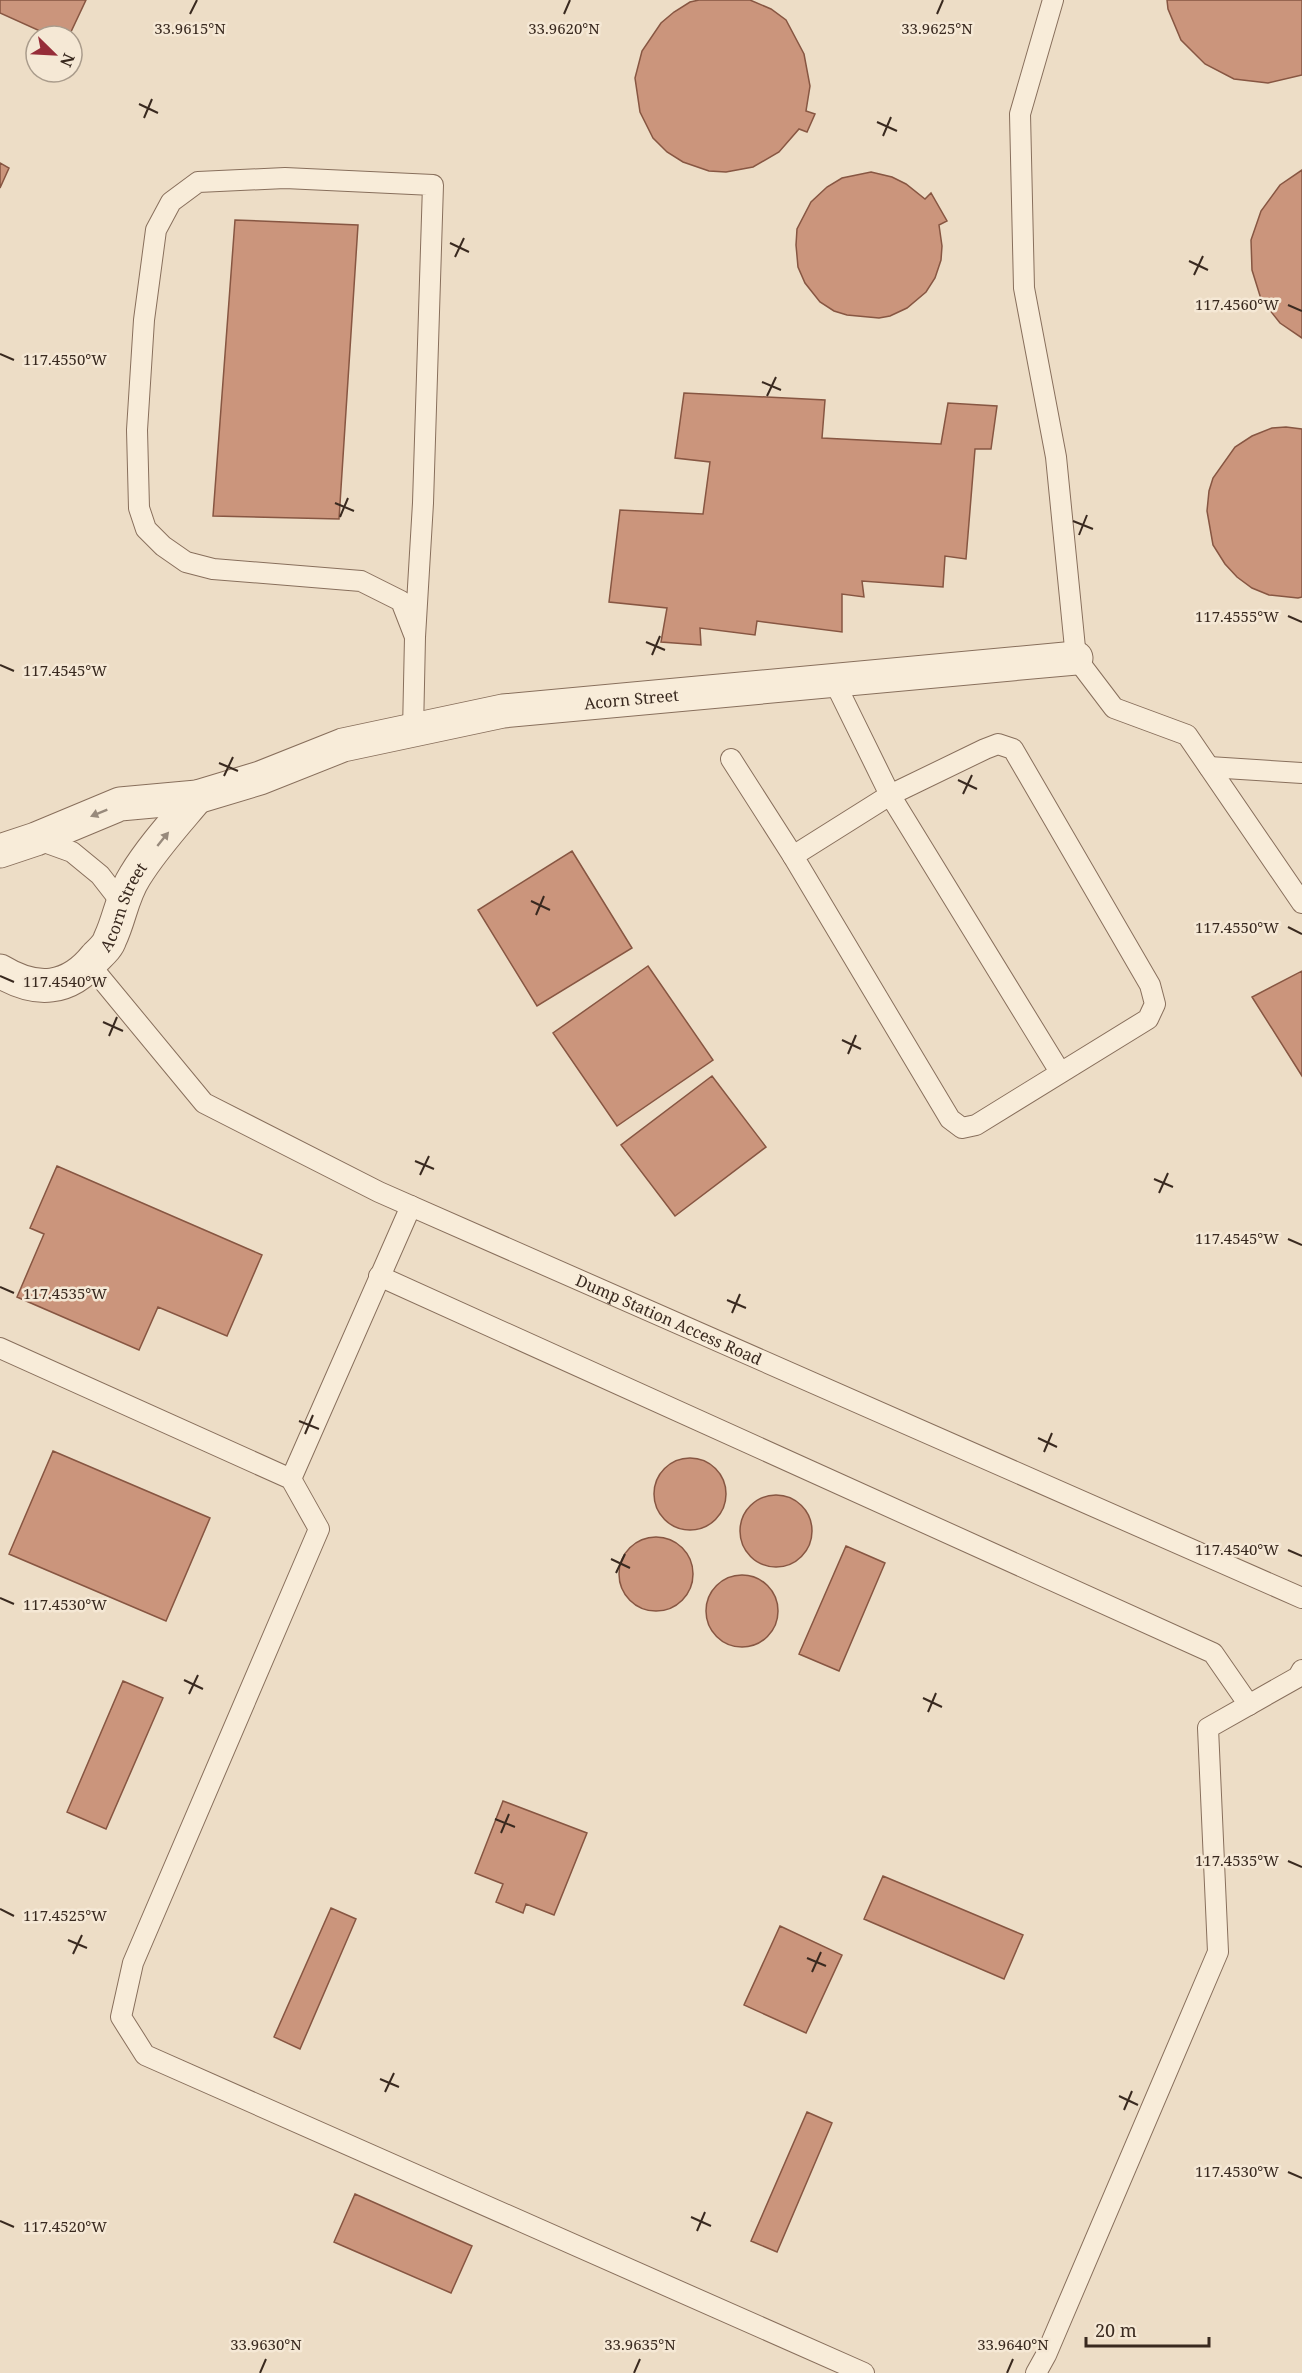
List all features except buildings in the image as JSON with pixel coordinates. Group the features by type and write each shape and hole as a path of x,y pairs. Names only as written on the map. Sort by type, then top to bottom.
{"street":[{"name":"Acorn Street","path":"0,850 36,839 120,804 197,797 260,778 343,745 503,711 1076,658"},
{"name":"Acorn Street","path":"0,970 14,979 43,987 69,982 90,965 110,941 121,903 135,875 197,797"}],"lane":[{"path":"1053,0 1020,114 1024,288 1056,457 1076,658 1114,708 1187,735 1302,903"},
{"path":"413,730 433,185 285,178 198,182 171,202 156,230 144,320 137,430 139,508 146,529 163,546 186,562 213,569 361,581 401,601 415,637"},
{"path":"834,681 890,795 1060,1072"},
{"path":"731,759 793,856 950,1119 962,1128 976,1125 1148,1019 1155,1004 1150,985 1013,750 998,744 985,749 890,795 793,856"},
{"path":"1209,767 1302,773"},
{"path":"36,839 72,852 100,875 121,903"},
{"name":"Dump Station Access Road","path":"90,965 204,1103 379,1192 1302,1598"},
{"path":"291,1479 411,1206"},
{"path":"379,1276 1213,1653 1249,1705"},
{"path":"0,1348 291,1479 319,1529 134,1963 121,2017 145,2055 864,2373"},
{"path":"1036,2373 1046,2355 1218,1952 1208,1728 1298,1677 1302,1670"}]}
